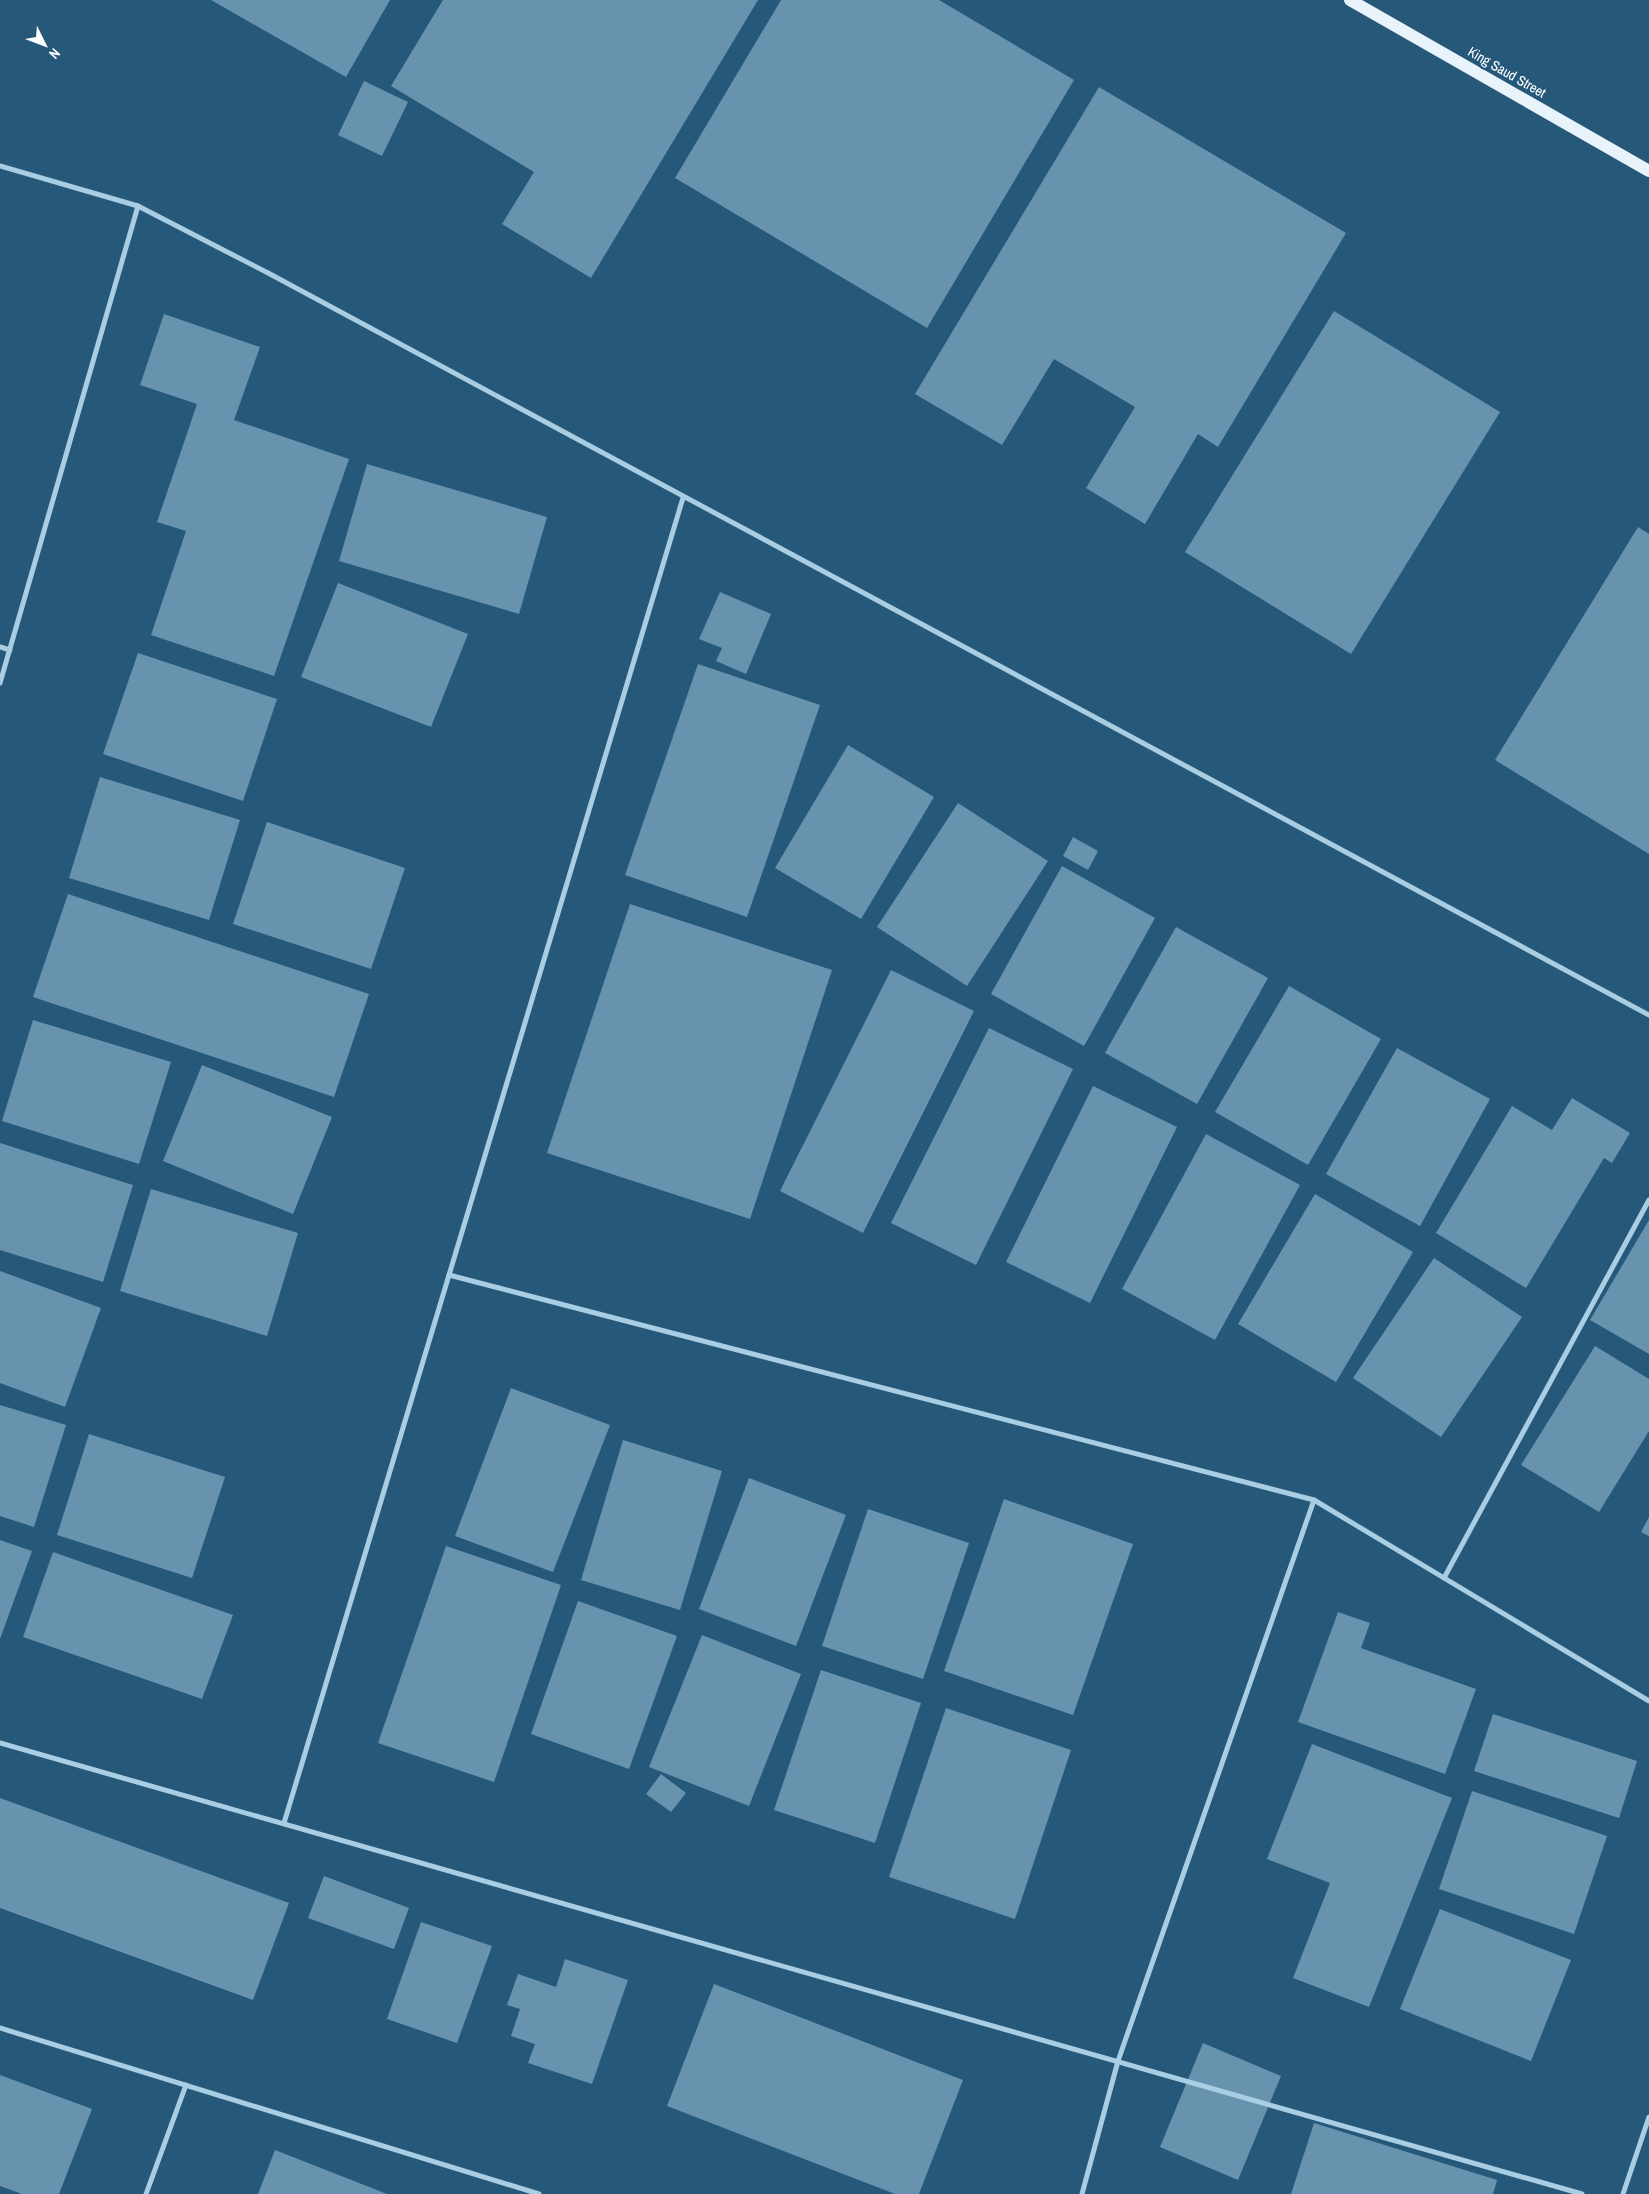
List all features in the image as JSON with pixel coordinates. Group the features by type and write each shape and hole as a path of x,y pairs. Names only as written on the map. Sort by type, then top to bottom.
{"main road":[{"name":"King Saud Street","path":"1350,0 1649,170"}],"street":[{"path":"0,166 138,206 279,279 683,498 1649,1015"},
{"path":"0,683 138,206"},
{"path":"284,1824 683,498"},
{"path":"0,647 10,650"},
{"path":"1444,1578 1649,1200"},
{"path":"449,1275 1314,1500 1649,1702"},
{"path":"1082,2194 1118,2062 1314,1500"},
{"path":"0,1743 1582,2194"},
{"path":"0,2028 539,2194"},
{"path":"146,2194 186,2085"},
{"path":"1623,2194 1649,2117"}],"building":[{"path":"211,0 390,0 346,77"},
{"path":"443,0 758,0 591,278 502,224 534,172 391,86"},
{"path":"781,0 939,0 1074,80 927,328 675,178"},
{"path":"364,81 408,102 382,156 338,135"},
{"path":"1099,87 1346,233 1218,447 1198,434 1145,524 1086,488 1135,407 1054,359 1002,445 915,394"},
{"path":"1334,311 1500,412 1351,654 1185,552"},
{"path":"164,314 260,347 234,420 349,459 274,676 151,635 186,531 157,522 197,404 140,385"},
{"path":"367,464 547,517 519,614 339,561"},
{"path":"1638,527 1649,534 1649,854 1495,760"},
{"path":"338,583 468,634 431,727 301,677"},
{"path":"720,592 771,614 746,674 716,661 722,648 699,639"},
{"path":"138,653 277,699 243,801 103,754"},
{"path":"698,664 820,705 747,917 625,875"},
{"path":"848,745 934,797 861,919 775,868"},
{"path":"100,777 240,820 209,920 69,878"},
{"path":"958,803 1048,861 967,986 877,927"},
{"path":"267,822 405,868 371,969 233,924"},
{"path":"1073,837 1098,851 1088,870 1063,856"},
{"path":"1062,866 1155,918 1084,1046 991,994"},
{"path":"68,894 369,994 334,1097 33,997"},
{"path":"630,904 832,970 750,1219 547,1153"},
{"path":"1176,927 1268,978 1197,1104 1105,1053"},
{"path":"891,970 974,1011 863,1233 780,1191"},
{"path":"1289,986 1381,1039 1308,1165 1215,1112"},
{"path":"33,1020 171,1062 139,1164 2,1121"},
{"path":"989,1028 1073,1069 976,1265 891,1223"},
{"path":"1397,1048 1490,1099 1420,1226 1326,1174"},
{"path":"202,1065 332,1117 293,1214 163,1161"},
{"path":"1093,1086 1177,1127 1090,1303 1006,1262"},
{"path":"1572,1098 1630,1133 1612,1163 1604,1158 1526,1288 1436,1233 1512,1106 1552,1130"},
{"path":"1206,1134 1300,1185 1215,1340 1122,1289"},
{"path":"0,1143 133,1185 103,1282 0,1250"},
{"path":"151,1189 298,1233 267,1336 120,1291"},
{"path":"1315,1194 1413,1252 1336,1382 1238,1324"},
{"path":"1649,1220 1649,1354 1590,1320"},
{"path":"1434,1258 1522,1317 1441,1437 1353,1378"},
{"path":"0,1271 101,1308 65,1407 0,1383"},
{"path":"1595,1346 1649,1379 1649,1431 1599,1512 1521,1465"},
{"path":"511,1388 610,1425 553,1572 455,1536"},
{"path":"0,1405 66,1425 34,1527 0,1516"},
{"path":"89,1434 225,1477 192,1578 57,1535"},
{"path":"623,1440 722,1471 680,1610 581,1580"},
{"path":"749,1478 846,1515 796,1646 699,1609"},
{"path":"1004,1499 1133,1544 1073,1715 944,1671"},
{"path":"868,1509 969,1543 923,1679 822,1646"},
{"path":"1649,1517 1649,1536 1641,1532"},
{"path":"0,1540 32,1551 0,1639"},
{"path":"446,1546 561,1585 494,1782 378,1743"},
{"path":"53,1552 233,1615 202,1699 23,1637"},
{"path":"578,1601 677,1636 629,1769 531,1734"},
{"path":"1338,1612 1370,1623 1361,1648 1476,1689 1445,1774 1298,1722"},
{"path":"702,1635 801,1674 749,1806 649,1767"},
{"path":"821,1670 921,1703 875,1843 774,1810"},
{"path":"946,1708 1071,1750 1015,1919 889,1877"},
{"path":"1493,1714 1637,1761 1619,1818 1474,1771"},
{"path":"1312,1744 1452,1798 1369,2007 1293,1978 1330,1883 1267,1859"},
{"path":"661,1774 686,1793 671,1812 646,1794"},
{"path":"1472,1791 1607,1836 1574,1934 1439,1889"},
{"path":"0,1798 289,1903 253,2000 0,1908"},
{"path":"324,1876 409,1908 394,1949 308,1918"},
{"path":"1440,1909 1571,1960 1531,2061 1400,2009"},
{"path":"421,1922 492,1946 457,2043 387,2019"},
{"path":"565,1959 628,1980 592,2084 528,2063 535,2044 511,2036 520,2009 507,2005 518,1974 556,1987"},
{"path":"714,1984 963,2080 919,2194 895,2194 667,2106"},
{"path":"1203,2043 1281,2076 1238,2180 1160,2147"},
{"path":"0,2075 92,2109 59,2194 22,2194 0,2186"},
{"path":"1314,2123 1497,2180 1493,2194 1291,2194"},
{"path":"275,2150 387,2194 258,2194"}]}
